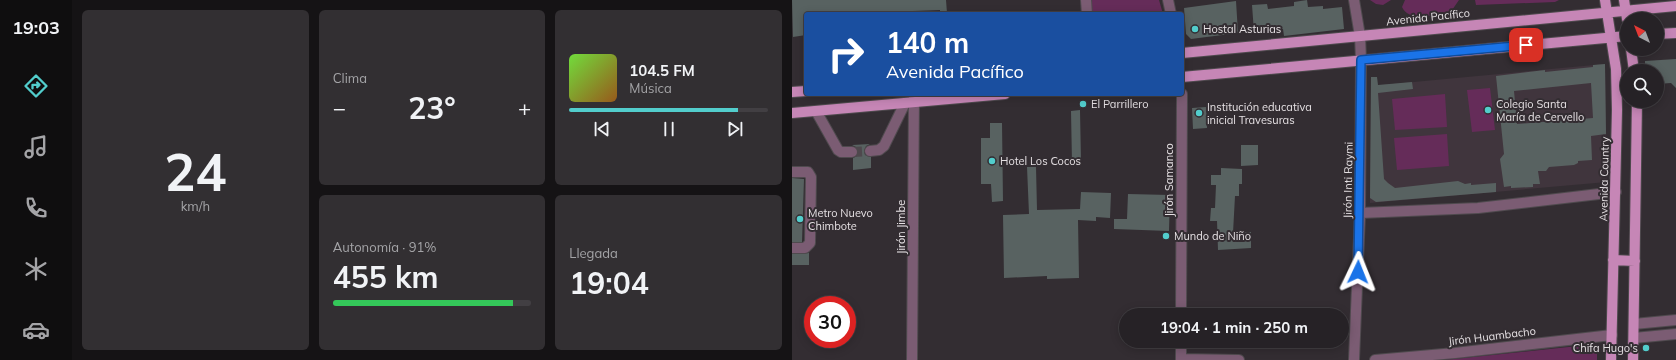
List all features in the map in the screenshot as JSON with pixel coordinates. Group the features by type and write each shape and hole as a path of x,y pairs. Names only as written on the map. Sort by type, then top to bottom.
{"main road":[{"name":"Avenida Country","path":"1606,0 1613,37 1616,76 1616,192 1611,360"},
{"name":"Avenida Pacífico","path":"1184,53 1676,6"},
{"path":"1664,34 1676,33"},
{"path":"1184,77 1620,36"},
{"path":"792,92 804,91"},
{"path":"792,114 911,100 974,96"},
{"path":"1633,360 1637,108"},
{"path":"1613,260 1635,260"}],"street":[{"path":"1086,0 1087,12"},
{"path":"1168,0 1171,12"},
{"name":"Jirón Inti Raymi","path":"1354,0 1360,36 1361,60 1360,213 1354,360"},
{"name":"Jirón Samanco","path":"1181,308 1182,96"},
{"path":"870,151 878,150 884,146 911,100"},
{"name":"Jirón Jimbe","path":"911,100 912,360"},
{"path":"816,111 838,150 841,152 852,152"},
{"path":"792,172 808,172 811,178 810,243 805,248 792,248"},
{"path":"1360,213 1478,208 1616,192"},
{"path":"1634,324 1676,320"},
{"path":"1634,338 1676,334"},
{"name":"Jirón Huambacho","path":"1375,360 1455,353 1612,335"},
{"path":"1181,348 1181,360 1239,360"}],"shaded area":[{"path":"1090,0 1159,0 1162,12 1091,12"},
{"path":"1370,0 1391,0 1383,5 1376,4"},
{"path":"1405,0 1459,0 1450,13 1431,16 1417,16 1406,12 1402,7"},
{"path":"1475,0 1559,0 1555,2 1476,5"},
{"name":"Colegio Santa María de Cervello","path":"1605,64 1607,182 1370,203 1371,86"},
{"path":"1490,88 1495,130 1472,132 1467,90"},
{"path":"1445,94 1447,127 1395,130 1392,99"},
{"path":"1447,134 1449,166 1397,170 1394,138"},
{"path":"1597,344 1597,360 1444,360"}],"building":[{"path":"792,0 946,0 947,12 940,12 940,10 913,12 804,12 804,35 793,37"},
{"path":"1307,0 1308,7 1323,6 1323,9 1342,7 1344,29 1284,36 1283,29 1254,32 1252,5 1267,4 1268,9 1294,6 1294,2"},
{"path":"1236,1 1238,33 1191,39 1186,34 1184,8"},
{"path":"1676,59 1676,88 1671,83 1664,84 1664,64 1645,64 1645,61"},
{"path":"1605,64 1606,134 1591,136 1592,160 1578,161 1578,163 1574,165 1549,167 1546,171 1538,171 1540,184 1533,184 1533,187 1504,187 1500,159 1504,154 1496,76 1545,70 1545,72 1593,67 1593,65","holes":["1591,83 1593,118 1517,124 1514,91"]},
{"path":"1371,77 1377,77 1378,85 1412,82 1413,89 1378,93 1384,179 1388,183 1395,188 1458,181 1465,184 1471,183 1471,185 1496,183 1496,192 1376,202 1370,198"},
{"path":"1206,107 1207,128 1193,129 1192,108"},
{"path":"1080,110 1081,162 1072,163 1071,111"},
{"name":"Hotel Los Cocos","path":"990,123 1002,123 1003,201 992,202 991,184 981,184 981,138 990,138"},
{"path":"870,144 866,146 864,151 865,155 871,157 871,168 853,170 853,158 857,156 858,152 856,147 852,145"},
{"path":"1241,145 1258,145 1258,165 1241,166"},
{"path":"1027,167 1036,167 1037,210 1080,209 1081,192 1111,193 1110,218 1096,217 1096,221 1078,220 1079,278 1047,279 1047,276 1004,278 1003,215 1029,214"},
{"path":"1221,168 1242,169 1242,184 1239,184 1239,196 1235,196 1233,233 1251,232 1251,248 1218,250 1217,221 1210,221 1211,208 1215,208 1216,185 1211,185 1211,175 1221,175"},
{"path":"792,178 804,179 802,242 792,242"},
{"path":"1128,194 1170,195 1169,231 1114,229 1114,219 1127,219"},
{"path":"809,253 809,265 792,265 792,254"}],"tunnel":[{"path":"852,152 870,151"}],"place":[{"name":"Hostal Asturias","path":"1195,29"},
{"name":"El Parrillero","path":"1083,104"},
{"name":"Colegio Santa María de Cervello","path":"1488,110"},
{"name":"Institución educativa inicial Travesuras","path":"1199,113"},
{"name":"Hotel Los Cocos","path":"992,161"},
{"name":"Metro Nuevo Chimbote","path":"800,219"},
{"name":"Mundo de Niño","path":"1166,236"},
{"name":"Chifa Hugo's","path":"1646,348"}],"route":[{"path":"1358,272 1361,60 1526,45"}]}
